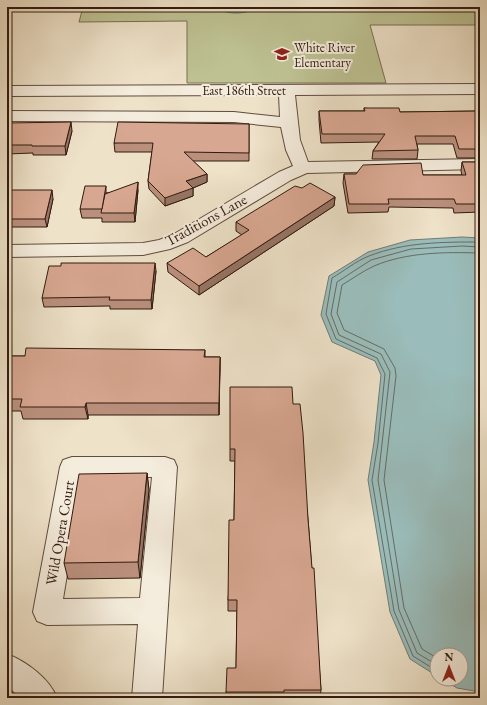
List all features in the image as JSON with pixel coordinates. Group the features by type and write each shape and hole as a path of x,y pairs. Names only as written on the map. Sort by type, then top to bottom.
{"street":[{"name":"East 186th Street","path":"7,91 480,88"},
{"path":"287,90 289,123 294,151 302,168"},
{"path":"7,116 234,117 289,123"},
{"name":"Traditions Lane","path":"7,251 142,249 163,245 181,238 284,176 302,168 316,166 480,164"},
{"name":"Wild Opera Court","path":"147,698 165,466 72,467 47,612 153,611"},
{"path":"7,668 29,684 42,698"}],"green space":[{"name":"White River Elementary","path":"83,7 480,7 480,25 370,25 386,83 187,83 187,21 79,22"}],"water":[{"path":"222,7 260,7 251,11 237,13 223,11"},
{"path":"462,237 480,238 480,692 455,687 469,687 469,647 429,647 429,671 410,659 390,612 368,480 374,442 381,375 375,361 332,342 321,315 329,276 368,252 410,240"}],"building":[{"path":"364,108 399,108 400,112 480,111 480,149 459,149 455,136 415,136 418,150 373,151 385,134 322,134 319,111 365,111"},
{"path":"71,122 65,146 7,145 7,123"},
{"path":"118,122 249,124 249,153 184,152 207,174 186,181 193,188 165,198 148,181 153,143 114,143"},
{"path":"462,162 480,162 480,204 456,204 454,199 388,199 389,204 349,204 344,174 356,174 363,165 421,163 423,175 466,175"},
{"path":"138,182 134,213 101,213 105,194"},
{"path":"310,183 335,197 199,286 167,263 193,248 206,257 249,230 236,222 295,186 302,188"},
{"path":"85,186 106,186 102,209 80,209"},
{"path":"7,190 52,190 45,219 7,219"},
{"path":"61,263 155,263 151,300 109,300 110,297 42,298 49,266 61,266"},
{"path":"26,348 205,350 204,357 220,357 219,403 86,403 85,407 20,407 22,399 7,399 7,356 25,356"},
{"path":"230,387 292,387 293,404 300,404 312,568 314,568 321,690 284,690 284,692 226,692 227,668 236,668 237,600 228,600 229,520 234,520 235,449 230,449"},
{"path":"147,473 138,562 64,563 79,474"}],"place":[{"name":"White River Elementary","path":"282,54"}]}
